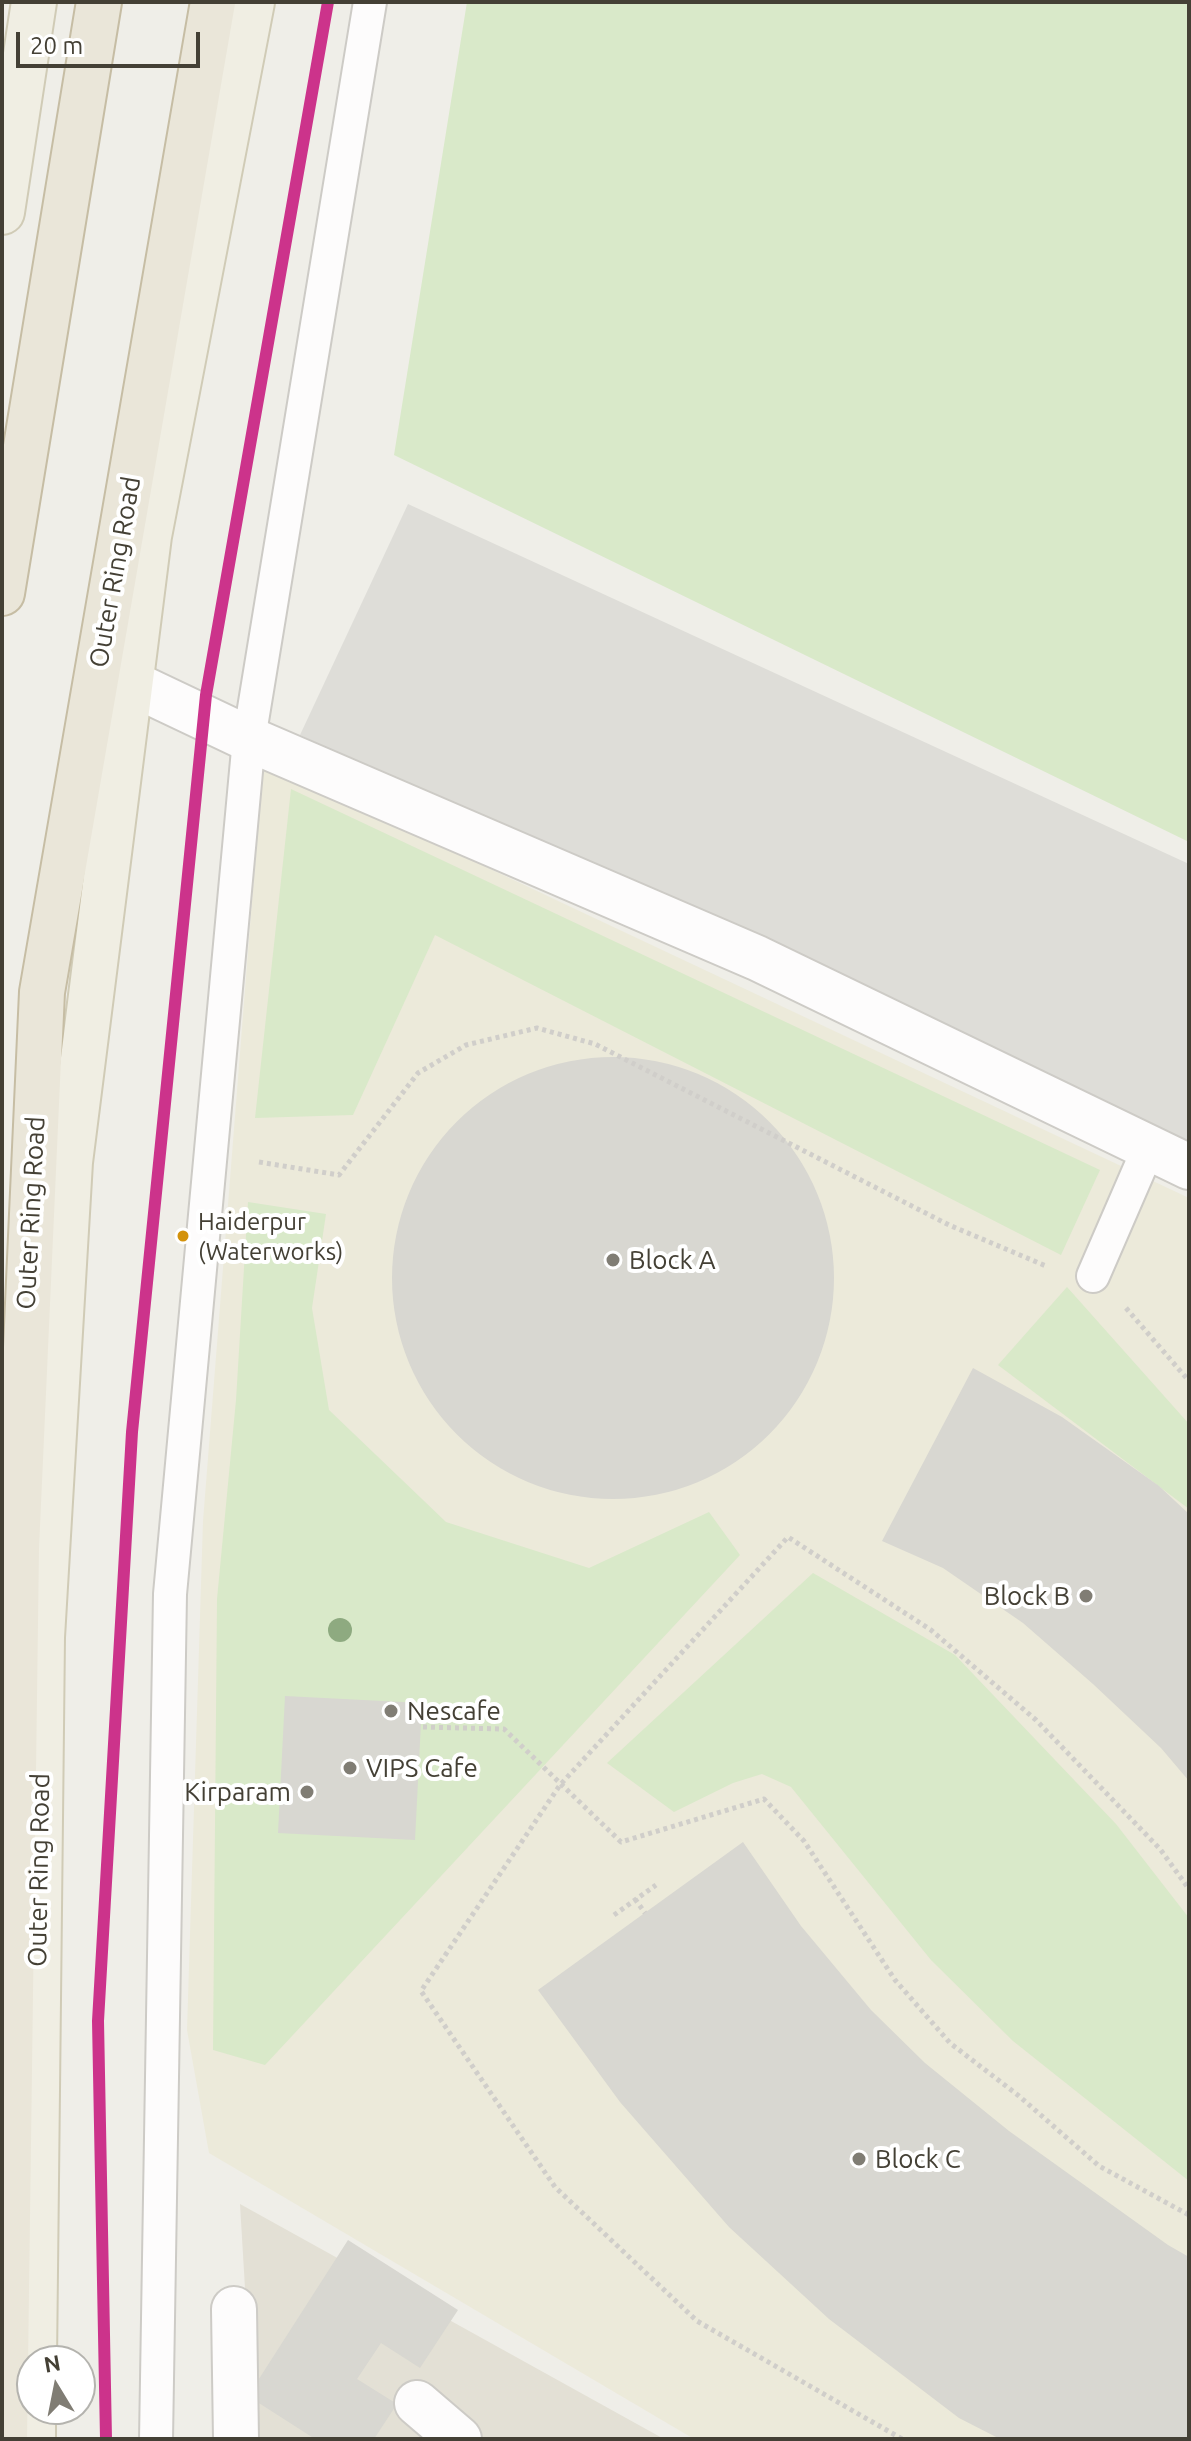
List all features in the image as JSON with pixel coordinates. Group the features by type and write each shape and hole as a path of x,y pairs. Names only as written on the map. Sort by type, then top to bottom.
{"highway":[{"path":"2,593 99,2"},
{"name":"Outer Ring Road","path":"5,2439 17,1548 42,992 213,2"}],"main road":[{"path":"2,212 34,2"},
{"name":"Outer Ring Road","path":"34,2345 42,1637 71,1147 149,536 252,2"}],"street":[{"path":"131,683 249,739 757,958 1189,1167"},
{"path":"234,2309 236,2439"},
{"path":"417,2403 459,2439"}],"lane":[{"path":"156,2439 170,1594 249,739 370,2"},
{"path":"1093,1276 1149,1147"}],"path":[{"path":"211,1154 339,1175 418,1073 466,1045 537,1028 595,1044 949,1225 1041,1265 1093,1276 1113,1293 1189,1381"},
{"path":"902,2439 697,2321 555,2187 421,1991 560,1785 788,1537 931,1630 1036,1720 1160,1849 1189,1889"},
{"path":"423,1727 504,1729 621,1842 764,1799 804,1841 895,1980 950,2043 1019,2096 1099,2166 1189,2215"},
{"path":"614,1915 656,1885"},
{"path":"635,1899 645,1913"}],"shaded area":[{"path":"408,504 1189,864 1189,1145 300,735"},
{"path":"263,762 1189,1198 1189,2439 694,2439 209,2153 187,2030 203,1521"},
{"path":"240,2204 664,2439 254,2439"}],"green space":[{"path":"467,2 1189,2 1189,842 394,455"},
{"path":"291,789 1100,1170 1061,1255 435,935 353,1115 255,1118"},
{"path":"248,1202 326,1214 312,1308 329,1410 446,1522 589,1568 709,1512 740,1555 265,2065 213,2050 217,1599 236,1400"},
{"path":"1067,1287 1189,1424 1189,1509 998,1365"},
{"path":"813,1573 955,1655 1116,1824 1189,1918 1189,2181 1013,2041 931,1960 791,1787 762,1774 733,1783 674,1812 607,1763"}],"building":[{"name":"Block A","path":"613,1057 656,1061 698,1074 736,1094 769,1122 797,1155 817,1193 830,1235 834,1278 830,1321 817,1363 797,1401 769,1434 736,1462 698,1482 656,1495 613,1499 570,1495 528,1482 490,1462 457,1434 429,1401 409,1363 396,1321 392,1278 396,1235 409,1193 429,1155 457,1122 490,1094 528,1074 570,1061"},
{"name":"Block B","path":"973,1368 1062,1417 1159,1486 1189,1514 1189,1781 1161,1748 1023,1623 943,1568 882,1541"},
{"name":"VIPS Cafe","path":"285,1696 422,1703 415,1840 278,1833"},
{"name":"Block C","path":"743,1842 801,1926 871,2010 925,2063 1009,2131 1189,2257 1189,2439 1000,2439 959,2418 829,2319 729,2227 620,2102 538,1990"},
{"path":"348,2240 458,2310 420,2368 381,2343 357,2379 397,2404 374,2439 315,2439 248,2396"}],"transit line":[{"path":"106,2439 98,2021 132,1432 206,695 328,2"}],"place":[{"name":"Haiderpur (Waterworks)","path":"183,1236"},
{"name":"Block A","path":"613,1260"},
{"name":"Block B","path":"1086,1596"},
{"name":"Nescafe","path":"391,1711"},
{"name":"VIPS Cafe","path":"350,1768"},
{"name":"Kirparam","path":"307,1792"},
{"name":"Block C","path":"859,2159"}]}
